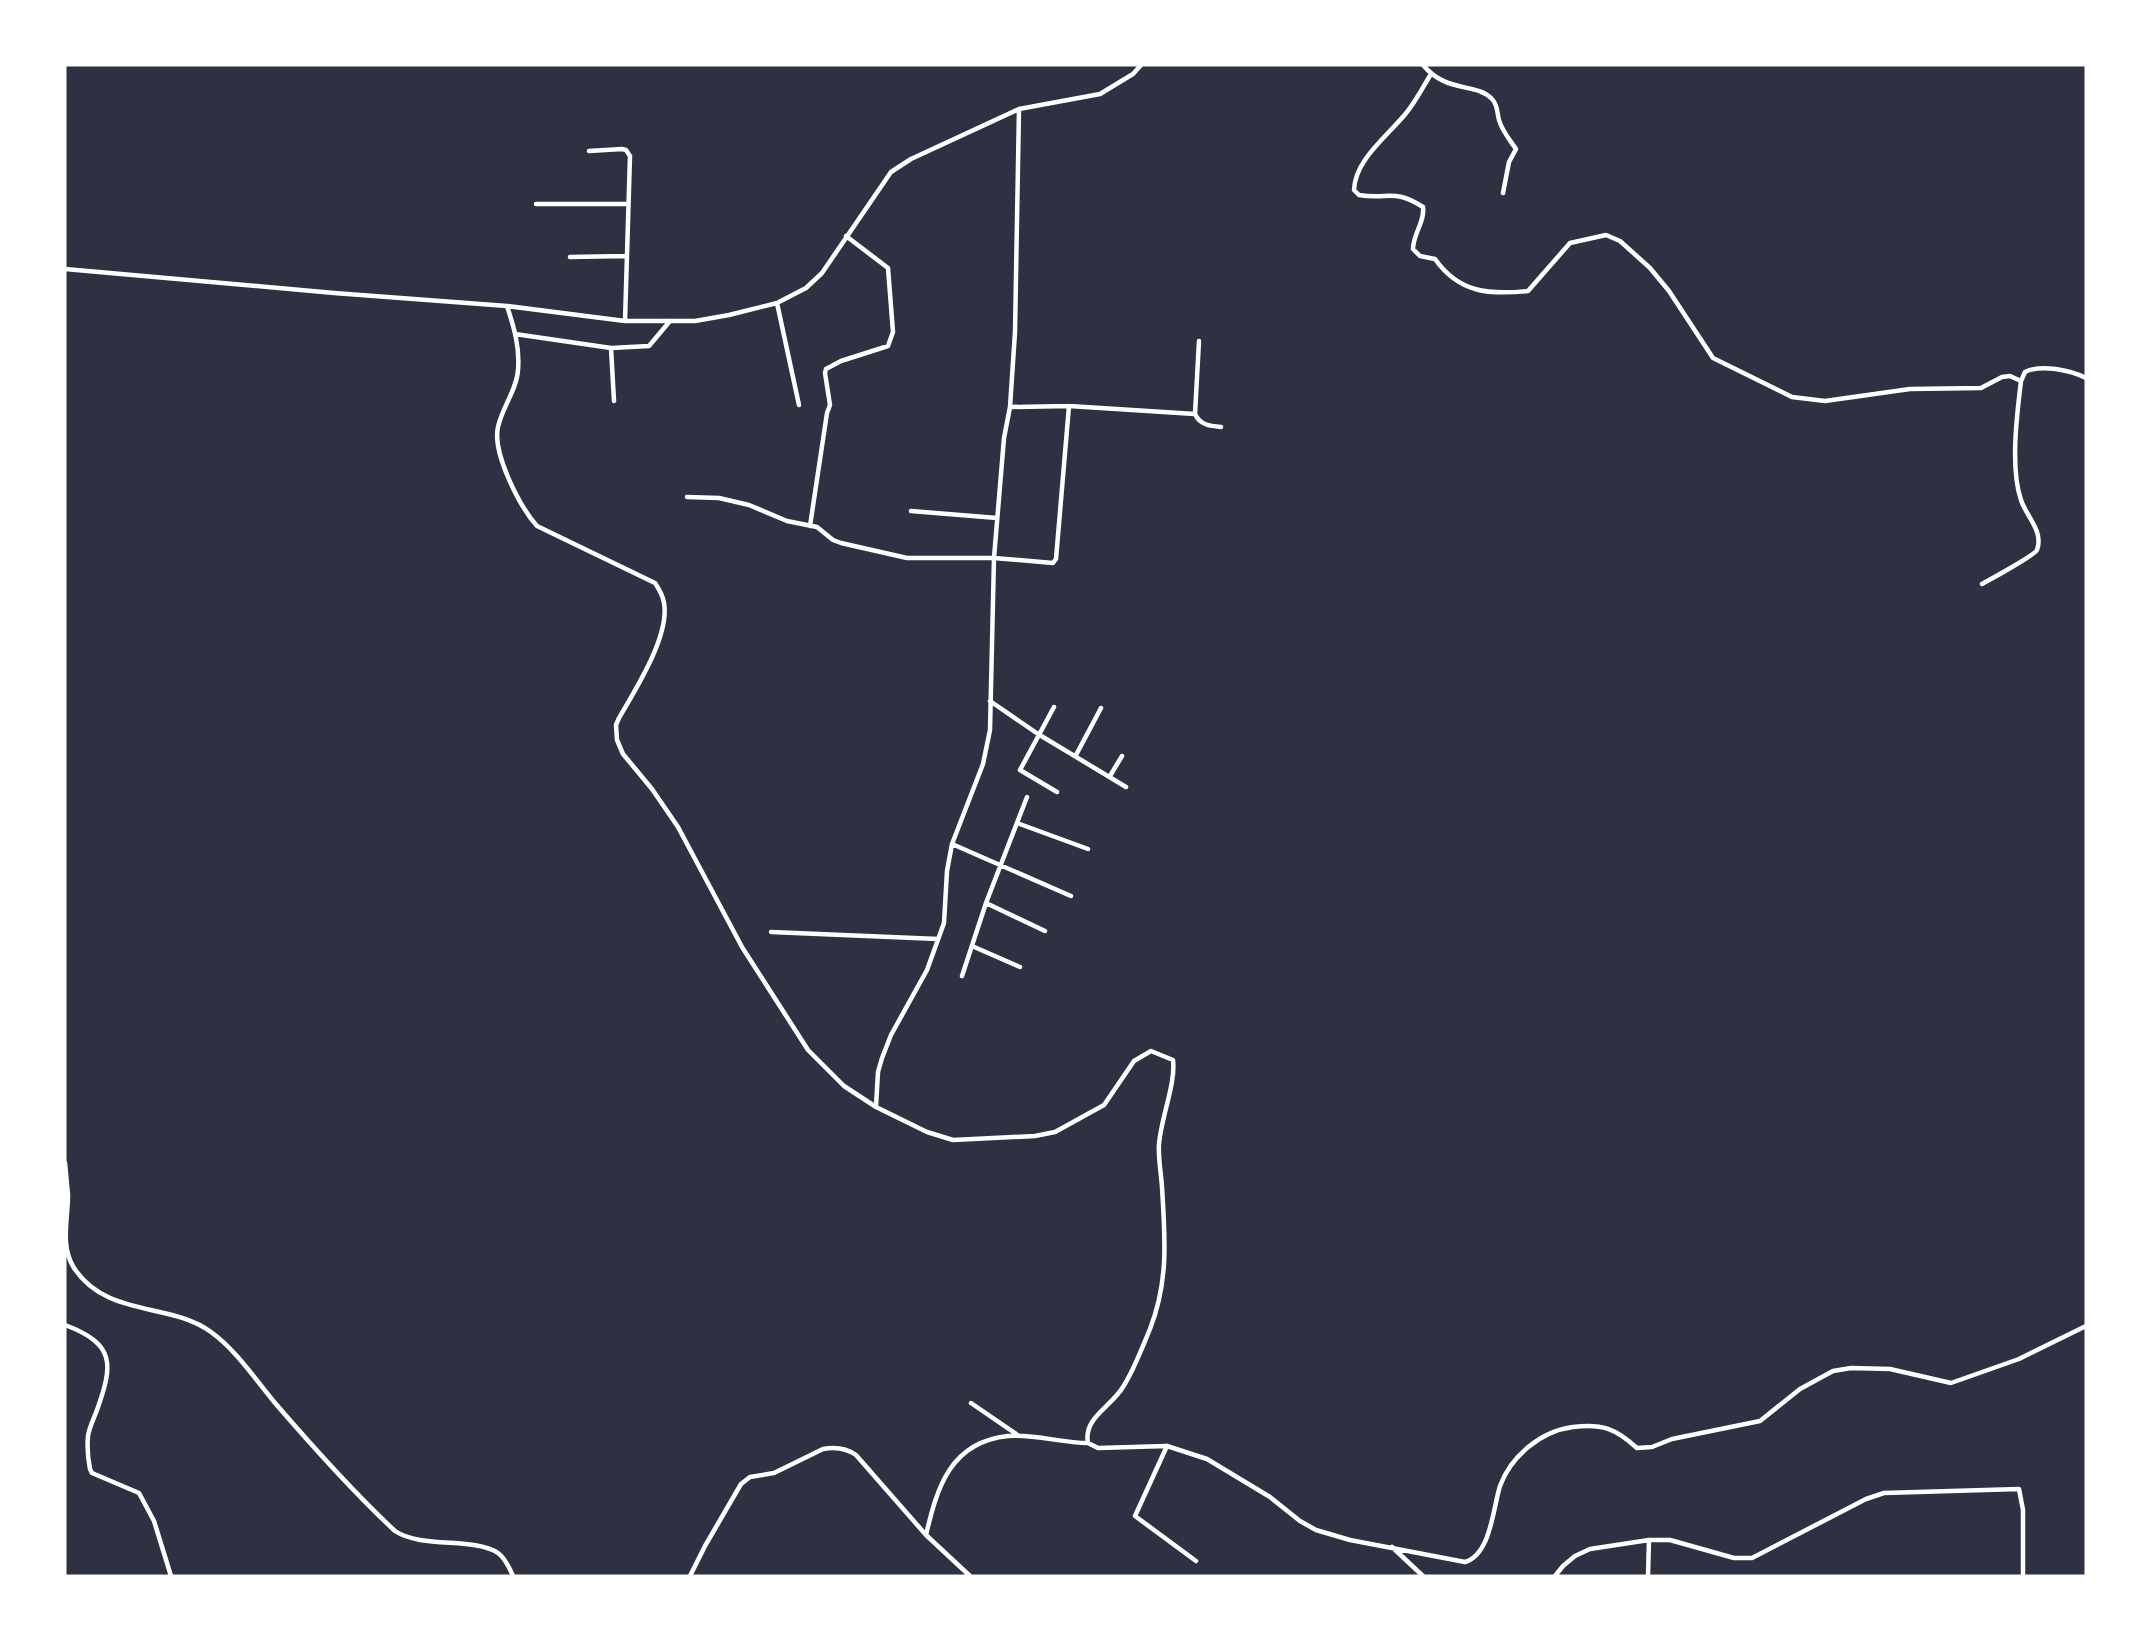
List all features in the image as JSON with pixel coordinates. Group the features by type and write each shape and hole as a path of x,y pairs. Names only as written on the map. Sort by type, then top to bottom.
{"street":[{"path":"65,270 507,306 625,321 695,321 729,316 777,303 806,288 822,272 891,172 911,159 1019,109 1100,94 1133,74 1141,65"},
{"path":"1423,65 1444,83 1486,94 1496,103 1500,123 1516,149 1509,162 1503,192"},
{"path":"1431,74 1409,110 1368,156 1358,174 1354,190 1367,197 1401,195 1423,207 1423,217 1413,238 1415,254 1435,259 1444,272 1460,285 1513,292 1528,291 1570,243 1606,235 1620,241 1663,283 1713,358 1792,397 1825,401 1910,388 1981,388 2002,377 2010,376 2021,381"},
{"path":"876,1107 878,1072 882,1058 891,1035 926,971 944,923 947,871 952,844 984,764 990,730 994,558 1015,332 1019,109"},
{"path":"589,151 622,149 628,152 630,161 625,321"},
{"path":"536,204 627,204"},
{"path":"810,526 830,405 826,369 888,345 893,332 888,268 846,236"},
{"path":"570,257 626,256"},
{"path":"777,303 799,405"},
{"path":"507,306 515,334 519,373 497,429 501,455 525,512 537,526 654,583 664,600 664,618 652,658 616,725 622,754 652,789 678,827 742,947 808,1049 844,1086 876,1107 927,1132 953,1140 1035,1136 1055,1132 1074,1124 1104,1105 1134,1061 1151,1051 1173,1060 1173,1077 1158,1147 1164,1214 1164,1282 1150,1328 1123,1388 1090,1424 1086,1434 1088,1443"},
{"path":"515,334 611,348 649,346 670,321"},
{"path":"1199,341 1195,414 1198,420 1208,426 1221,427"},
{"path":"611,348 614,401"},
{"path":"1982,584 2033,556 2038,548 2038,537 2032,519 2021,501 2016,473 2015,425 2021,381 2025,372 2034,368 2072,372 2086,378"},
{"path":"1010,407 1069,406 1195,414"},
{"path":"687,497 733,500 787,521 817,527 841,543 907,558 994,558 1053,563 1056,559 1069,406"},
{"path":"911,512 997,518"},
{"path":"990,701 1038,734 1126,787"},
{"path":"1054,707 1020,770 1057,792"},
{"path":"1076,755 1101,708"},
{"path":"1110,776 1122,756"},
{"path":"962,976 985,903 1027,797"},
{"path":"1017,823 1088,849"},
{"path":"952,844 1071,896"},
{"path":"985,903 1045,931"},
{"path":"771,932 938,939"},
{"path":"972,946 1020,967"},
{"path":"65,1163 68,1196 66,1250 72,1265 84,1279 108,1296 127,1305 192,1321 221,1339 326,1459 395,1531 408,1538 488,1549 501,1556 513,1576"},
{"path":"65,1325 84,1333 96,1342 108,1363 107,1380 89,1434 90,1471 139,1493 154,1521 171,1576"},
{"path":"926,1535 934,1500 951,1465 975,1447 990,1440 1020,1437 1088,1443 1098,1448 1167,1446 1207,1459 1270,1497 1316,1530 1350,1540 1391,1546 1457,1562 1472,1560 1487,1538 1501,1484 1514,1463 1538,1439 1570,1427 1587,1426 1612,1429 1637,1448 1643,1448 1672,1439 1760,1421 1800,1389 1833,1371 1851,1368 1890,1369 1951,1383 2018,1359 2086,1326"},
{"path":"971,1403 1020,1437"},
{"path":"1167,1446 1135,1516 1196,1562"},
{"path":"690,1576 741,1483 750,1477 774,1472 826,1448 848,1450 856,1455 926,1535 970,1576"},
{"path":"1555,1576 1569,1561 1590,1549 1649,1540 1670,1540 1734,1558 1752,1558 1835,1514 1884,1493 2019,1489 2023,1510 2023,1576"},
{"path":"1648,1576 1649,1540"},
{"path":"1391,1546 1423,1576"}]}
